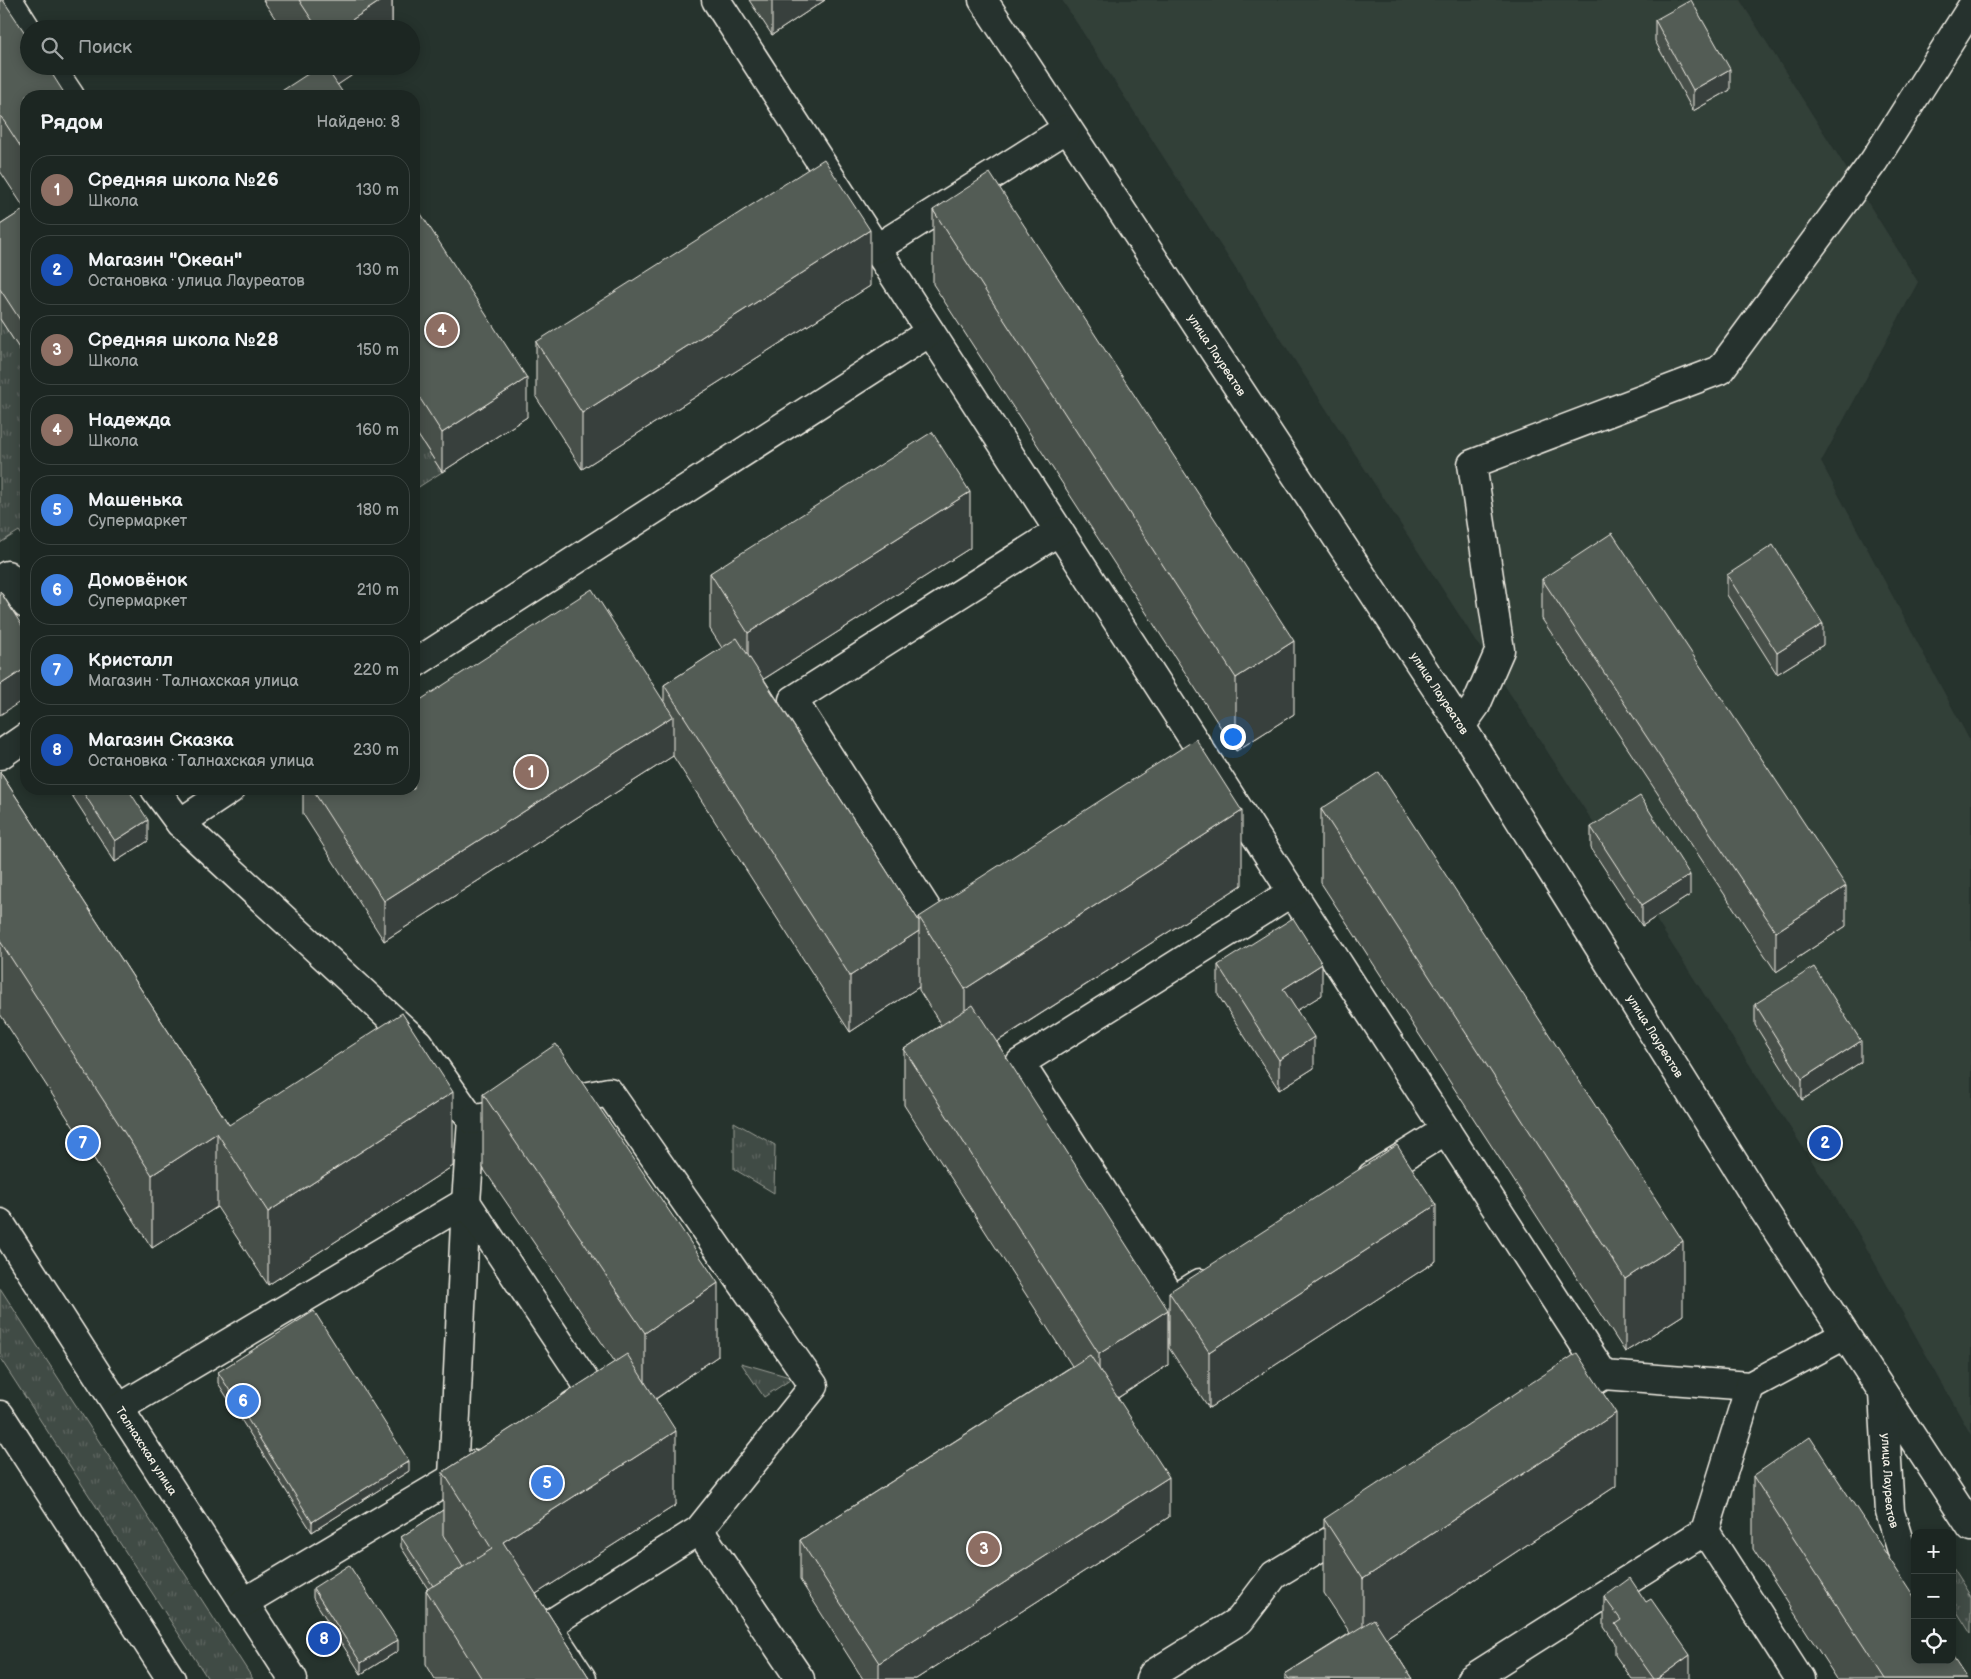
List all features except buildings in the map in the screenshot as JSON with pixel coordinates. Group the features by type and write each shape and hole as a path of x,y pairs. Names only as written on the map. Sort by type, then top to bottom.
{"street":[{"path":"8,0 21,20"},
{"path":"716,0 1604,1375"},
{"name":"улица Лауреатов","path":"983,0 1066,129 1461,726 1757,1200 1971,1527"},
{"path":"1461,726 1476,705 1500,650 1472,464 1720,370 1874,160 1971,8"},
{"path":"56,75 66,90"},
{"path":"877,248 1066,129"},
{"path":"420,660 930,332"},
{"path":"972,907 939,928 793,700 1059,531"},
{"path":"0,580 7,575 20,595"},
{"path":"0,755 20,741"},
{"path":"1182,776 1207,760"},
{"path":"159,795 180,824 418,1043 472,1120 466,1202 453,1477"},
{"path":"180,824 222,795"},
{"path":"1222,1269 1173,1300 1020,1063 1292,892"},
{"path":"392,1059 418,1043"},
{"path":"472,1120 610,1092 814,1386 698,1530 547,1626 582,1679"},
{"path":"1355,1186 1446,1130"},
{"path":"119,1408 466,1202"},
{"path":"466,1202 593,1393 552,1418"},
{"name":"Талнахская улица","path":"0,1223 293,1679"},
{"path":"1570,1395 1604,1375 1750,1386 1845,1335"},
{"path":"1471,1679 1705,1532 1750,1386"},
{"name":"улица Лауреатов","path":"1883,1393 1890,1512 1911,1581"},
{"path":"0,1414 171,1679"},
{"path":"244,1603 494,1452"},
{"path":"1150,1679 1153,1674 1240,1620 1274,1575 1376,1514"},
{"path":"698,1530 800,1679"},
{"path":"1705,1532 1800,1679"}],"shaded area":[{"path":"1062,0 1740,0 1918,282 1821,462 1971,743 1971,1435 1857,1231"}],"green space":[{"path":"0,319 20,350 20,532 19,531 0,543"},
{"path":"420,438 442,472 420,486"},
{"path":"734,1122 775,1145 774,1193 734,1169"},
{"path":"0,1288 253,1679 208,1679 0,1358"},
{"path":"741,1363 793,1378 764,1397"},
{"path":"1956,1573 1971,1597 1971,1634 1956,1610"}],"place":[{"name":"Надежда","path":"442,330"},
{"name":"Средняя школа №26","path":"531,772"},
{"name":"Кристалл","path":"83,1143"},
{"name":"Магазин \"Океан\"","path":"1825,1143"},
{"name":"Домовёнок","path":"243,1401"},
{"name":"Машенька","path":"547,1483"},
{"name":"Средняя школа №28","path":"984,1549"},
{"name":"Магазин Сказка","path":"324,1639"}]}
